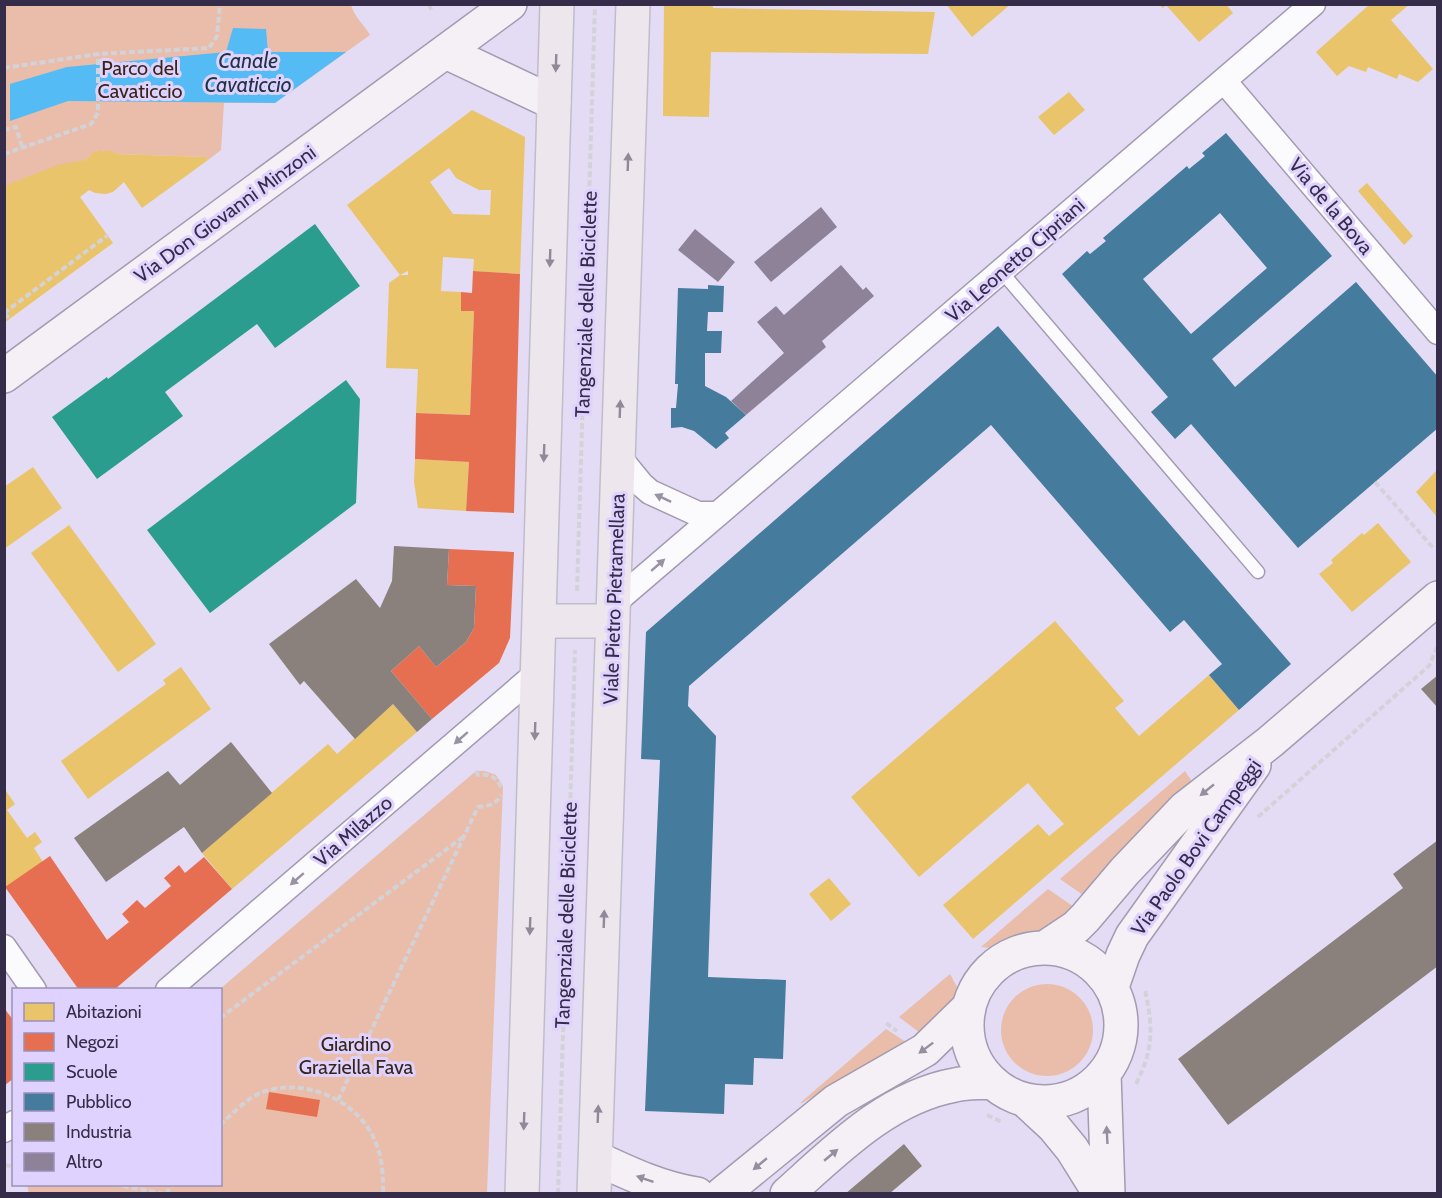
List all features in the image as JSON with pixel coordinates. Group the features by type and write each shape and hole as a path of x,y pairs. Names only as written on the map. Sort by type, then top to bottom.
{"main road":[{"path":"522,1194 557,4"},
{"name":"Viale Pietro Pietramellara","path":"594,1194 633,4"},
{"path":"539,621 613,612"}],"street":[{"name":"Via Don Giovanni Minzoni","path":"4,376 510,4"},
{"name":"Via Leonetto Cipriani","path":"613,612 717,514 1313,4"},
{"path":"447,52 554,103"},
{"name":"Via de la Bova","path":"1224,81 1437,332"},
{"path":"619,457 642,486 650,492 698,514 717,514"},
{"name":"Via Paolo Bovi Campeggi","path":"1046,947 1063,937 1085,918 1139,855 1185,808 1270,742 1437,598"},
{"name":"Via Milazzo","path":"170,988 537,673"},
{"name":"Via Paolo Bovi Campeggi","path":"1112,987 1132,936 1270,742"},
{"path":"4,947 33,988"},
{"path":"1015,1112 1069,1098 1089,1088 1104,1073 1116,1053 1121,1032 1120,1009 1112,987 1100,971 1085,958 1066,950 1046,947 1025,949 1005,957 988,970 975,988 968,1008 966,1028 970,1048 978,1067 991,1082 1008,1094 1015,1112 1054,1126 1100,1194"},
{"path":"722,1194 836,1101 925,1050 968,1008"},
{"path":"1104,1073 1108,1194"},
{"path":"787,1194 851,1139 883,1115 916,1097 954,1085 991,1082"},
{"path":"596,1158 669,1188 697,1194"}],"lane":[{"path":"1001,272 1258,572"}],"path":[{"path":"4,68 98,54 209,48 217,36 220,4"},
{"path":"429,4 432,12"},
{"name":"Tangenziale delle Biciclette","path":"576,603 595,4"},
{"path":"4,154 91,124 98,112 98,54"},
{"path":"4,130 16,128 22,147"},
{"path":"9,319 5,313 108,235"},
{"path":"1375,482 1434,549"},
{"path":"1257,817 1429,666 1437,645"},
{"name":"Tangenziale delle Biciclette","path":"558,1194 575,648"},
{"path":"338,1100 477,807 491,806 501,796 501,786 498,781 490,775 478,775 476,771"},
{"path":"222,1017 463,837"},
{"path":"1133,1090 1147,1061 1151,1044 1150,1012 1144,988"},
{"path":"222,1123 248,1101 276,1089 304,1089 338,1100 353,1111 375,1141 381,1159 383,1194"},
{"path":"981,1113 1015,1112"},
{"path":"120,1186 165,1194"}],"green space":[{"name":"Parco del Cavaticcio","path":"4,5 351,5 370,35 275,103 224,103 221,150 208,160 206,157 117,154 100,151 85,160 5,186"},
{"name":"Giardino Graziella Fava","path":"476,771 496,775 503,786 487,1193 29,1194 27,1186 222,1186 221,988"},
{"path":"1185,771 1191,780 1190,784 1086,897 1060,879"},
{"path":"1048,889 1077,909 1046,930 1005,939 991,948 981,947"},
{"path":"950,974 957,987 958,997 928,1039 899,1017"},
{"path":"1038,984 1056,984 1073,991 1086,1004 1093,1021 1093,1039 1086,1056 1073,1069 1056,1076 1038,1076 1021,1069 1008,1056 1001,1039 1001,1021 1008,1004 1021,991"},
{"path":"886,1029 915,1048 839,1081 800,1103"}],"water":[{"name":"Canale Cavaticcio","path":"233,28 266,29 268,52 346,52 275,103 68,101 10,121 10,84 67,67 226,52"}],"building: Abitazioni":[{"path":"664,4 713,4 713,8 935,12 928,54 711,52 709,117 663,116"},
{"path":"946,4 1011,4 972,37"},
{"path":"1226,4 1233,13 1199,42 1166,5 1163,8 1159,5"},
{"path":"1370,4 1410,4 1391,20 1433,69 1418,82 1399,74 1397,79 1368,67 1366,72 1349,66 1337,76 1316,52"},
{"path":"1069,92 1085,110 1054,135 1038,117"},
{"path":"472,110 525,137 520,274 473,271 474,259 443,257 441,291 461,292 461,311 474,311 470,415 416,413 418,369 386,368 389,283 400,275 347,205","holes":["449,168 456,178 479,190 491,190 490,215 453,214 430,182"]},
{"path":"111,151 117,154 206,157 208,160 142,208 124,182 113,192 106,194 89,190 80,197 113,243 4,323 4,186 58,165 85,160 94,152"},
{"path":"1367,183 1413,236 1404,245 1358,191"},
{"path":"415,459 469,462 466,511 418,508 414,482"},
{"path":"33,467 62,508 4,549 4,487"},
{"path":"1437,470 1437,517 1416,492"},
{"path":"1378,523 1411,562 1352,612 1319,574 1333,563 1331,560 1362,533 1364,535"},
{"path":"69,525 156,644 118,672 31,553"},
{"path":"1055,621 1124,701 1115,708 1139,736 1209,675 1239,710 973,939 943,905 1038,824 1049,836 1064,824 1028,783 919,877 851,797"},
{"path":"181,667 211,709 88,799 61,761 166,684 163,680"},
{"path":"393,704 417,732 232,889 202,853 328,744 337,754"},
{"path":"4,788 15,804 7,810 27,838 35,832 42,842 34,848 43,862 6,887 4,884"},
{"path":"829,878 851,904 831,921 809,894"}],"building: Negozi":[{"path":"473,271 520,274 514,513 466,511 469,462 415,459 416,413 470,415 474,311 461,311 461,292 472,293"},
{"path":"449,549 514,552 510,638 499,663 432,719 391,671 419,646 436,667 466,642 474,628 476,586 447,585"},
{"path":"50,856 107,940 129,922 122,914 137,900 145,908 171,886 164,878 179,865 185,873 204,857 232,889 116,988 78,988 5,887"},
{"path":"4,1008 12,1018 12,1080 4,1086"},
{"path":"269,1092 320,1100 317,1117 266,1109"}],"building: Scuole":[{"path":"315,224 360,286 275,348 257,324 165,392 183,416 97,479 52,417 107,377 108,379"},
{"path":"346,380 360,399 356,503 210,613 147,530"}],"building: Pubblico":[{"path":"1226,133 1332,256 1212,359 1235,387 1356,282 1438,377 1438,428 1298,548 1191,424 1175,439 1151,412 1168,397 1062,274 1087,251 1090,254 1106,241 1103,238 1187,166 1189,169 1205,156 1202,153","holes":["1220,213 1267,268 1191,334 1143,279"]},
{"path":"708,285 724,286 723,312 708,312 707,331 722,331 721,353 705,353 705,386 726,397 746,415 725,433 729,438 716,449 694,431 682,427 671,428 671,408 676,408 678,384 675,384 678,288 708,289"},
{"path":"998,326 1291,664 1239,710 1209,675 1222,664 1184,620 1170,632 991,425 689,686 688,706 716,736 708,977 786,980 783,1059 754,1058 753,1085 725,1084 724,1114 645,1111 660,760 641,759 646,632"}],"building: Industria":[{"path":"394,546 449,549 447,585 476,586 474,628 466,642 436,667 419,646 391,671 432,719 417,732 393,704 355,739 304,681 300,685 269,644 356,579 380,608 392,581"},
{"path":"1438,675 1438,708 1421,689"},
{"path":"231,742 272,793 202,853 184,827 106,882 74,838 168,771 180,785"},
{"path":"1438,840 1438,966 1228,1125 1178,1059 1403,888 1393,874"},
{"path":"904,1144 922,1166 889,1194 845,1194"}],"building: Altro":[{"path":"821,207 837,227 771,282 754,262"},
{"path":"695,229 735,262 718,282 678,250"},
{"path":"841,265 863,290 866,287 874,296 822,341 826,347 746,415 731,401 784,353 757,322 776,306 784,315"}]}
